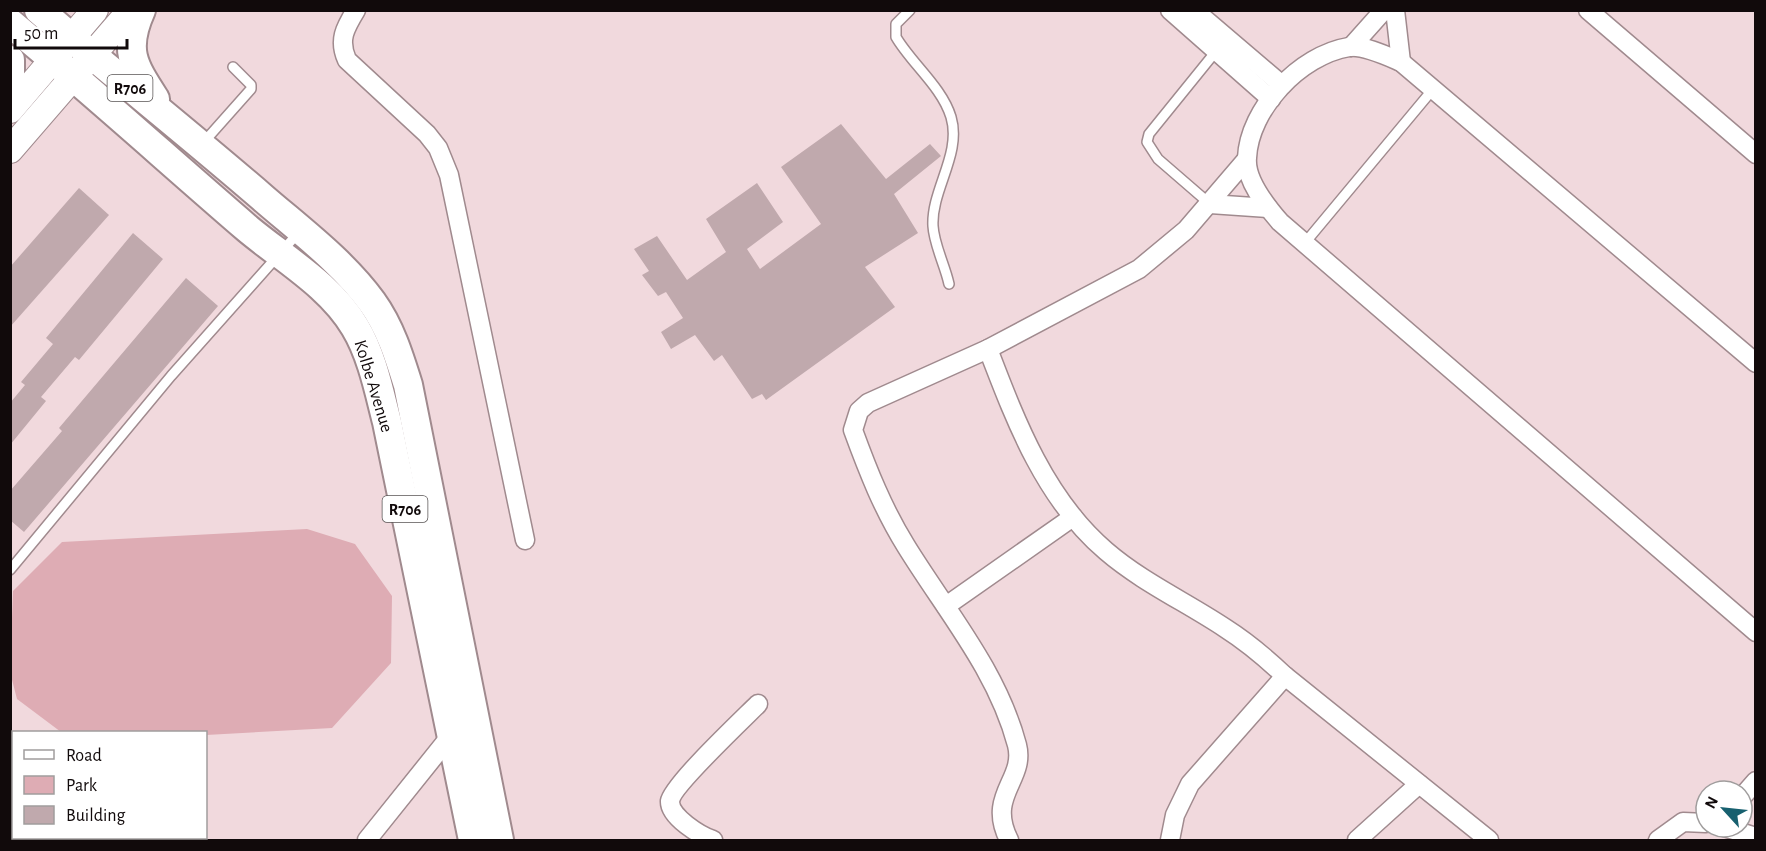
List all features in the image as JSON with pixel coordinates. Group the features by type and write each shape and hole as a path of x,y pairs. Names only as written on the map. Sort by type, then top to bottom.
{"main road":[{"name":"R706","path":"39,10 72,57"},
{"path":"141,10 134,27 130,47 133,62 170,120"},
{"name":"R706","path":"10,23 72,57"},
{"name":"Kolbe Avenue","path":"72,57 170,120 202,145 351,276 373,302 388,329 404,374 499,840"},
{"name":"Kolbe Avenue","path":"72,57 280,256 306,275 339,306 356,327 368,355 387,422 473,840"},
{"path":"10,60 13,80 10,99"}],"street":[{"path":"10,150 72,57 95,10"},
{"path":"10,110 131,10"},
{"path":"356,10 342,38 342,49 347,60 427,134 438,148 447,168 525,540"},
{"path":"1170,10 1221,45 1276,92"},
{"path":"1194,10 1221,45"},
{"path":"1010,840 1000,818 1004,796 1016,767 1018,746 983,664 907,548 876,491 854,430 855,419 868,403 988,349 1139,269 1186,230 1246,160 1255,129 1276,92 1312,60 1351,46 1384,10"},
{"path":"1395,10 1401,62"},
{"path":"1588,10 1755,154"},
{"path":"1351,46 1401,62 1755,363"},
{"path":"1246,160 1259,195 1268,208 1304,244 1755,632"},
{"path":"1210,204 1268,208"},
{"path":"988,349 1016,421 1035,460 1072,517 1106,551 1254,647 1285,676 1489,840"},
{"path":"946,606 1072,517"},
{"path":"1170,840 1175,815 1190,784 1285,676"},
{"path":"713,840 691,829 671,806 670,800 682,782 758,704"},
{"path":"367,840 452,734"},
{"path":"1357,840 1419,784"},
{"path":"1658,840 1683,822 1694,822"}],"lane":[{"path":"910,10 896,24 896,37 944,101 951,117 949,164 935,209 933,226 949,284"},
{"path":"1210,204 1158,159 1148,142 1154,128 1221,45"},
{"path":"202,145 251,89 251,85 233,67"},
{"path":"1304,244 1434,88"},
{"path":"10,570 171,376 280,256 300,230"}],"green space":[{"path":"307,529 355,544 392,596 391,663 332,728 207,735 207,731 60,731 17,699 10,672 13,591 62,542"},
{"path":"11,735 12,839 134,840 11,840"}],"building":[{"path":"841,124 886,179 930,144 941,156 894,194 918,233 865,267 895,307 766,400 762,394 752,399 722,355 714,361 695,335 671,349 661,332 683,318 666,292 658,296 642,275 649,271 634,249 657,236 687,280 726,252 706,219 757,183 783,222 747,249 760,269 821,224 781,167"},
{"path":"79,188 109,215 10,327 10,267"},
{"path":"133,233 163,259 79,360 75,357 41,397 46,401 10,445 10,403 25,385 21,382 53,344 46,338"},
{"path":"186,278 218,306 24,532 10,520 10,491 62,431 59,428"}]}
